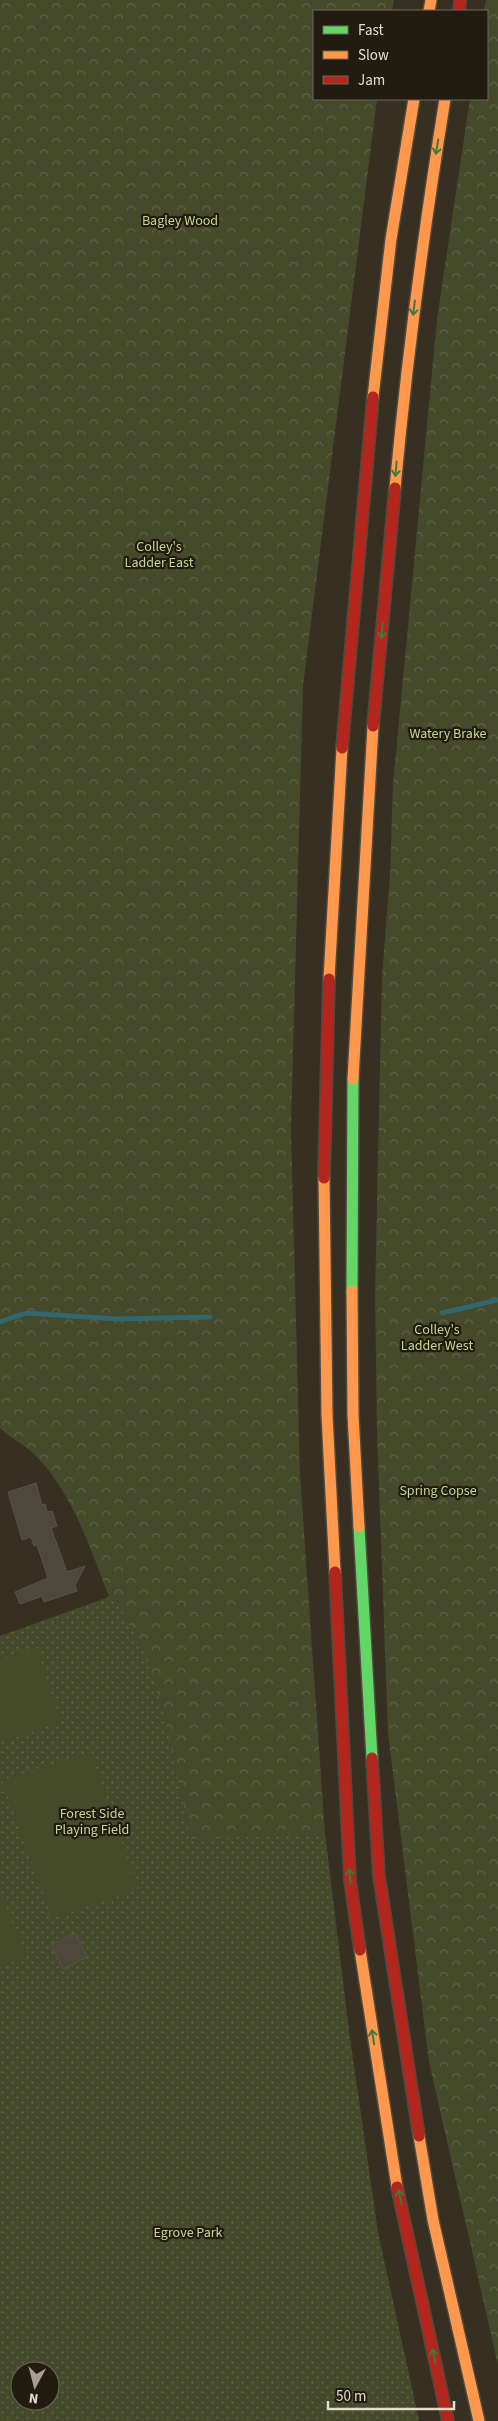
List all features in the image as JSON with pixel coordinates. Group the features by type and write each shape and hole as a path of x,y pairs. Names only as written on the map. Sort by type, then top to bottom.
{"highway":[{"path":"414,100 391,239 374,385 340,769 326,1039 323,1228 327,1415 350,1880 392,2162 448,2421"},
{"path":"445,100 422,242 404,389 369,772 354,1041 351,1230 353,1415 380,1885 433,2220 479,2421"}],"green space":[{"name":"Colley's Ladder East","path":"0,0 394,0 392,10 313,10 313,100 377,100 303,686 291,1128 300,1474 325,1834 349,2032 378,2233 419,2421 192,1844 163,1715 147,1662 123,1616 116,1597 109,1597 79,1521 59,1485 34,1454 0,1428"},
{"path":"486,0 498,0 498,2365 429,2062 388,1733 377,1433 375,1294 382,976 390,875 393,785 437,319 470,100 488,100 488,10 484,10"},
{"name":"Egrove Park","path":"109,1597 116,1597 148,1663 155,1685 167,1728 191,1839 325,1834 349,2032 378,2233 419,2421 0,2421 0,1636"},
{"path":"35,1647 60,1722 0,1743 0,1660"},
{"name":"Forest Side Playing Field","path":"90,1752 138,1888 52,1918 3,1782"},
{"path":"0,1893 26,1956 0,1966"}],"building":[{"path":"36,1483 42,1505 45,1504 47,1512 52,1511 57,1526 51,1528 67,1572 85,1566 75,1585 77,1591 44,1602 42,1596 20,1604 15,1592 48,1578 37,1545 34,1546 31,1537 22,1540 8,1492"},
{"path":"75,1933 87,1957 63,1969 51,1945"}],"waterway":[{"path":"442,1313 498,1300"},
{"path":"0,1322 26,1313 117,1319 210,1317"}],"traffic: fast":[{"path":"352,1291 353,1079"},
{"path":"359,1527 372,1758"}],"traffic: slow":[{"path":"429,10 431,0"},
{"path":"373,397 391,239 414,100"},
{"path":"395,488 417,294 445,100"},
{"path":"353,1079 373,726"},
{"path":"329,979 342,748"},
{"path":"324,1178 327,1415 335,1572"},
{"path":"352,1291 353,1415 359,1527"},
{"path":"360,1950 397,2187"},
{"path":"419,2136 433,2220 479,2421"}],"traffic: jam":[{"path":"459,10 460,0"},
{"path":"342,748 373,397"},
{"path":"373,726 395,488"},
{"path":"324,1178 329,979"},
{"path":"335,1572 350,1880 360,1950"},
{"path":"372,1758 379,1876 419,2136"},
{"path":"397,2187 448,2421"}],"park label":[{"name":"Bagley Wood","path":"180,220"},
{"name":"Watery Brake","path":"448,733"},
{"name":"Colley's Ladder West","path":"437,1338"},
{"name":"Spring Copse","path":"438,1490"}]}
